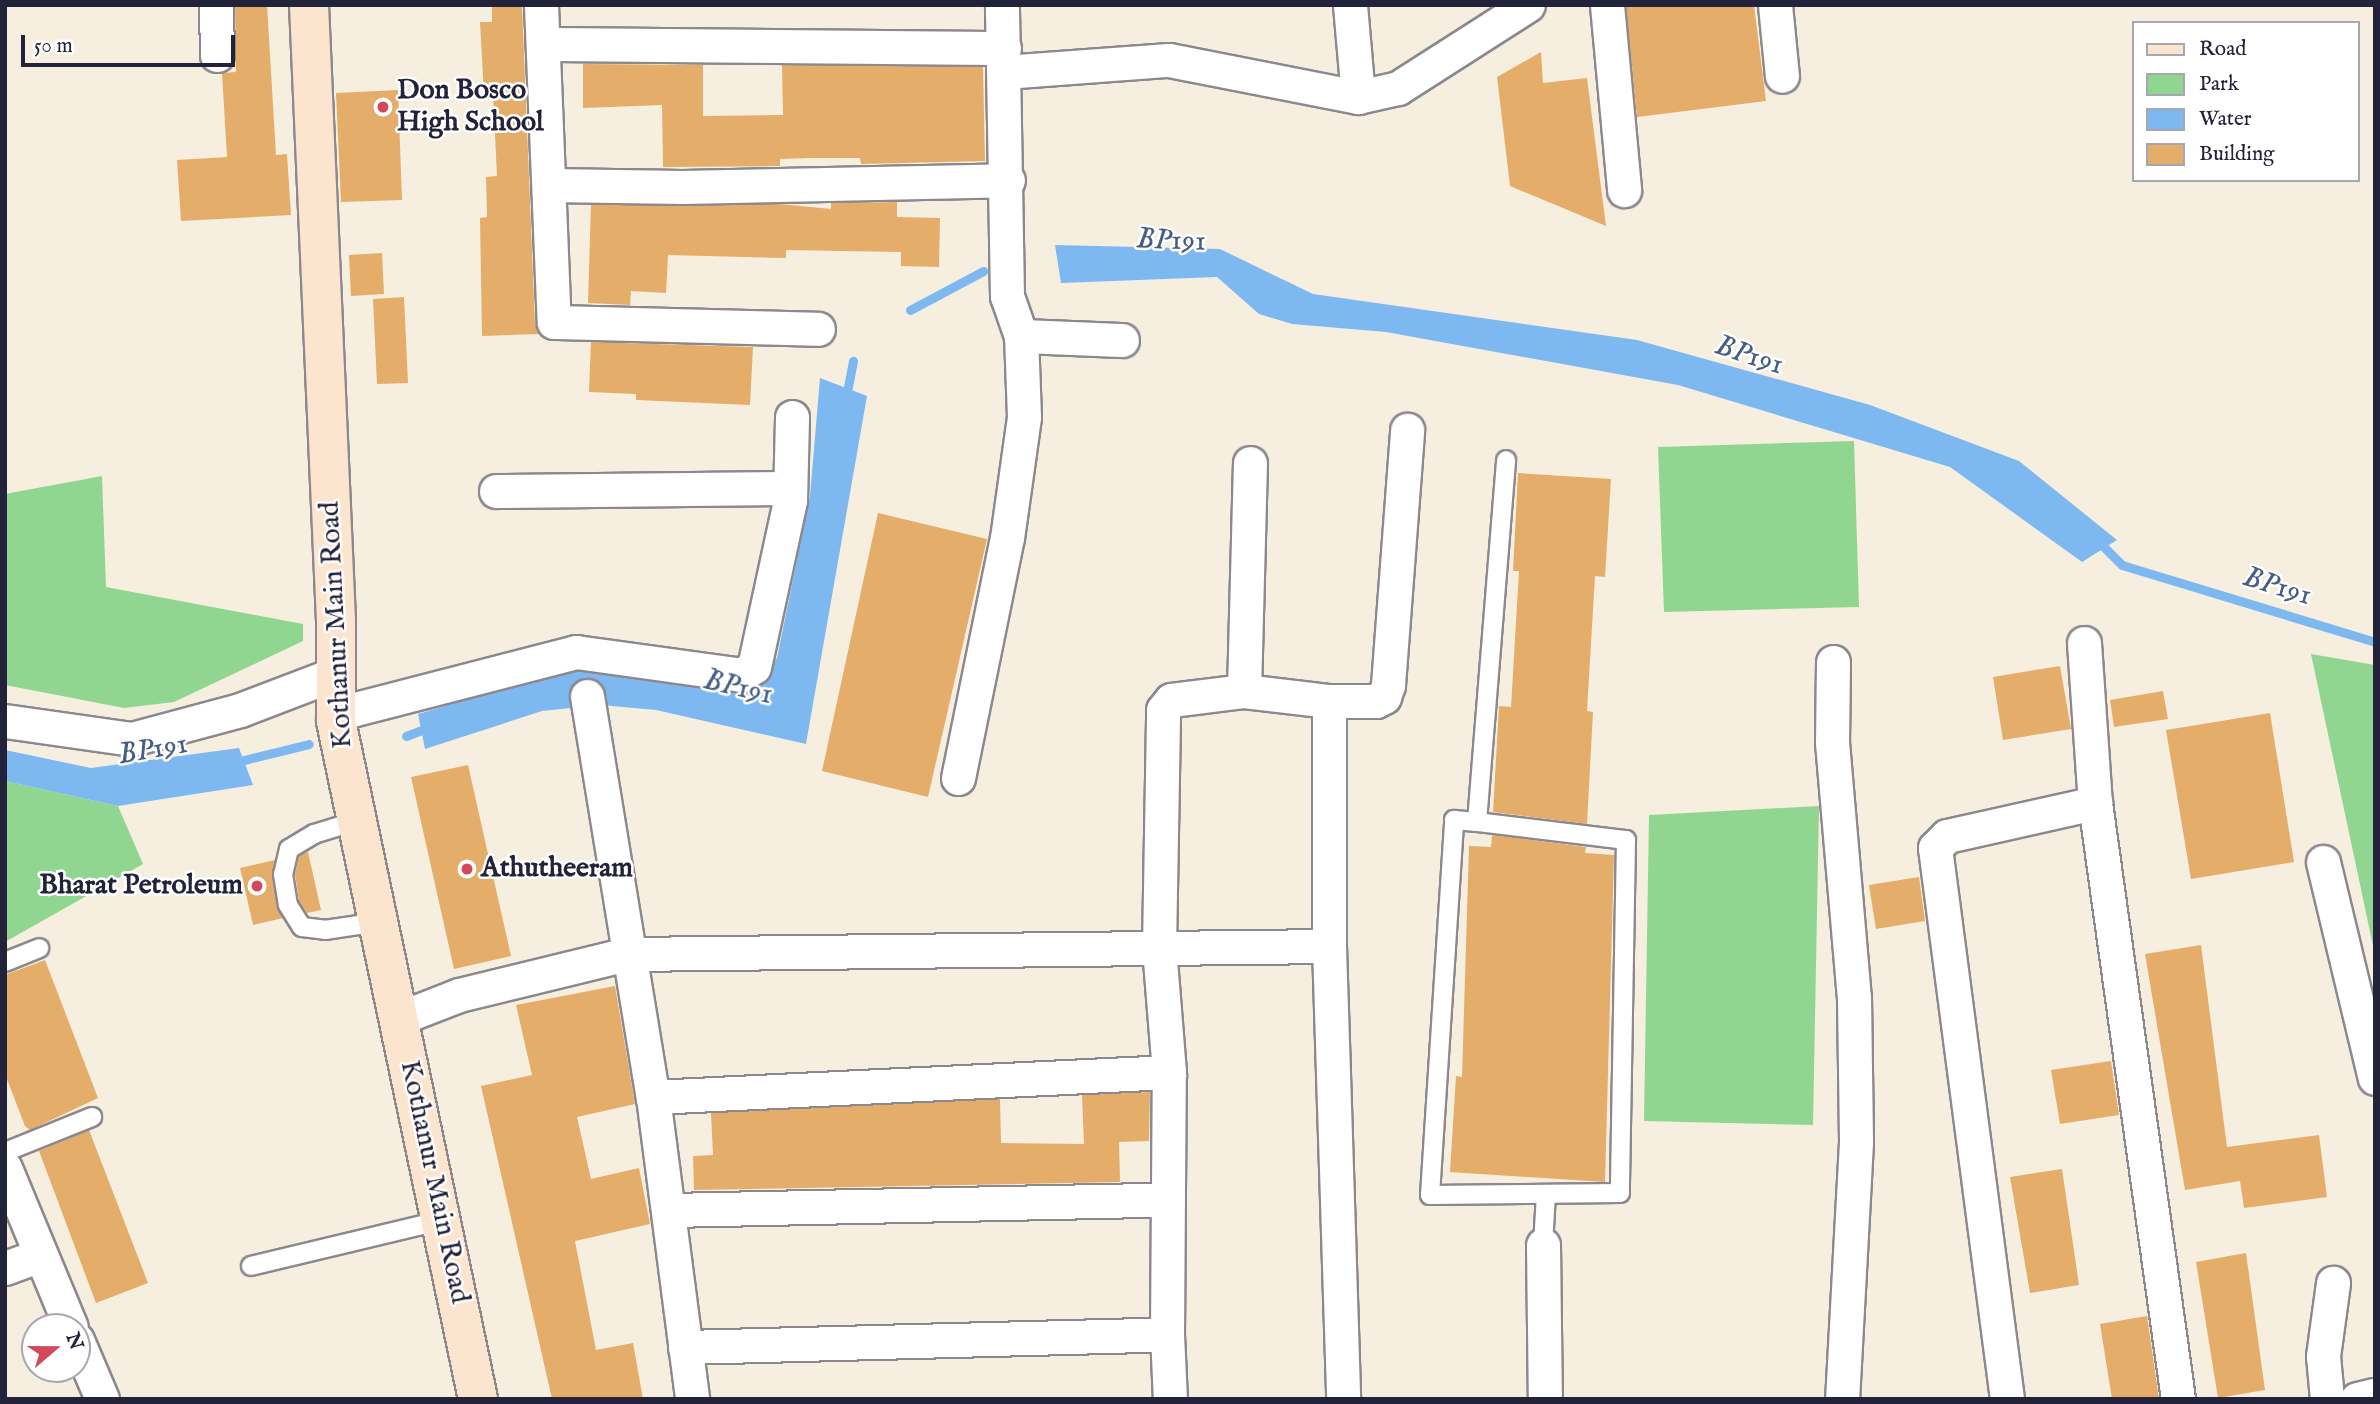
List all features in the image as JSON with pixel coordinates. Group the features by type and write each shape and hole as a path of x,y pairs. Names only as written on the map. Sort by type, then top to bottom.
{"main road":[{"name":"Kothanur Main Road","path":"309,5 337,673 336,714 356,821 400,1018 478,1399"}],"street":[{"path":"216,5 218,55"},
{"path":"541,5 554,322 818,329"},
{"path":"958,778 1007,538 1024,417 1021,335 1007,296 1008,180 1002,5"},
{"path":"1350,5 1358,97"},
{"path":"543,44 1004,60 1169,61 1358,97 1398,88 1486,19 1528,5"},
{"path":"1607,5 1625,190"},
{"path":"1774,5 1782,76"},
{"path":"549,185 1008,180"},
{"path":"1021,335 1122,340"},
{"path":"336,714 576,652 741,675 754,667 790,488 792,417"},
{"path":"1170,1399 1167,1335 1169,1072 1158,948 1163,710 1171,700 1244,691 1329,701 1376,701 1384,697 1388,685 1407,430"},
{"path":"1244,691 1250,463"},
{"path":"496,491 790,488"},
{"path":"2084,643 2095,803 2178,1399"},
{"path":"1833,662 1832,742 1854,997 1856,1142 1842,1399"},
{"path":"5,721 132,739 240,710 337,673"},
{"path":"587,696 627,954 653,1097 692,1399"},
{"path":"1329,701 1329,946 1343,1399"},
{"path":"2007,1399 1934,848 1947,836 2095,803"},
{"path":"2323,862 2375,1078"},
{"path":"400,1018 459,995 627,954 1329,946"},
{"path":"653,1097 1169,1072"},
{"path":"5,1168 65,1313"},
{"path":"668,1210 1167,1199"},
{"path":"1543,1244 1545,1399"},
{"path":"5,1268 40,1255"},
{"path":"2326,1399 2323,1343 2333,1283"},
{"path":"685,1347 1167,1335"},
{"path":"91,1373 102,1399"},
{"path":"2357,1399 2375,1395"}],"lane":[{"path":"1476,822 1506,460"},
{"path":"1454,820 1476,822 1626,840 1620,1193 1430,1195 1454,820"},
{"path":"356,821 314,834 289,849 283,874 288,905 302,927 325,930 379,922"},
{"path":"5,962 39,948"},
{"path":"5,1152 92,1117"},
{"path":"1543,1244 1546,1194"},
{"path":"251,1266 442,1220"}],"green space":[{"path":"1854,441 1859,607 1664,612 1658,447"},
{"path":"102,476 106,587 303,624 303,641 174,702 124,708 5,685 5,494"},
{"path":"2311,654 2375,665 2375,955"},
{"path":"5,781 118,806 143,864 5,942"},
{"path":"1819,806 1813,1125 1644,1121 1649,815"}],"water":[{"path":"1055,245 1220,249 1313,294 1637,340 1870,405 2019,461 2117,540 2082,562 1950,467 1678,385 1386,332 1292,324 1259,314 1217,277 1061,283"},
{"path":"820,378 867,396 806,744 656,710 601,705 542,711 425,749 418,714 570,669 754,689 777,658 810,496"},
{"path":"239,748 253,785 118,806 5,781 5,750 91,768"}],"building":[{"path":"235,5 267,5 276,155 287,154 291,215 181,221 177,160 227,157 222,73 236,72"},
{"path":"492,5 522,5 535,323 539,334 482,336 480,218 487,217 486,177 497,176 493,94 484,94 480,22 492,22"},
{"path":"1626,5 1754,5 1766,101 1637,117"},
{"path":"1541,52 1543,83 1587,78 1606,226 1510,186 1497,77"},
{"path":"583,64 703,65 703,116 783,115 782,65 983,67 985,161 861,164 860,158 812,158 780,159 780,166 663,167 662,105 583,108"},
{"path":"398,90 402,200 341,202 336,93"},
{"path":"897,202 897,217 940,218 939,267 901,266 901,252 786,250 786,258 668,255 666,293 631,291 630,305 588,303 591,205 780,204 831,209 831,203"},
{"path":"382,253 384,294 351,296 349,255"},
{"path":"404,297 408,383 377,384 373,299"},
{"path":"591,342 753,347 750,405 636,400 636,394 589,392"},
{"path":"1518,473 1611,479 1605,577 1595,576 1587,711 1593,712 1587,824 1493,812 1499,706 1511,707 1519,571 1513,571"},
{"path":"878,513 987,539 928,797 822,771"},
{"path":"2060,666 2071,729 2003,740 1993,677"},
{"path":"2163,691 2168,719 2114,727 2110,700"},
{"path":"2270,713 2294,862 2191,879 2166,730"},
{"path":"468,765 511,956 454,969 411,777"},
{"path":"1492,835 1586,847 1585,853 1614,855 1605,1182 1450,1172 1456,1076 1462,1077 1469,846 1491,847"},
{"path":"308,852 321,910 307,913 299,901 295,874 299,856"},
{"path":"275,860 272,876 283,918 253,925 240,868"},
{"path":"1919,877 1925,921 1876,929 1869,885"},
{"path":"2201,945 2227,1147 2319,1135 2327,1197 2244,1208 2240,1181 2185,1190 2145,954"},
{"path":"45,960 98,1098 30,1130 25,1126 5,1074 5,975"},
{"path":"615,986 635,1104 577,1117 591,1179 639,1168 650,1224 575,1241 596,1350 633,1343 643,1399 552,1399 481,1086 532,1075 516,1005"},
{"path":"2111,1061 2119,1115 2060,1124 2051,1070"},
{"path":"1150,1092 1149,1141 1119,1142 1120,1182 694,1190 693,1156 713,1155 711,1113 1000,1099 1001,1143 1084,1144 1082,1095"},
{"path":"89,1130 148,1283 96,1303 39,1151"},
{"path":"2062,1169 2079,1285 2030,1293 2010,1177"},
{"path":"2246,1253 2265,1390 2218,1398 2196,1262"},
{"path":"2147,1316 2159,1399 2112,1399 2100,1324"}],"waterway":[{"name":"BP191","path":"910,310 983,271"},
{"name":"BP191","path":"846,397 853,361"},
{"name":"BP191","path":"2097,540 2122,565 2375,642"},
{"name":"BP191","path":"406,736 430,727"},
{"name":"BP191","path":"232,763 309,744"}],"place":[{"name":"Don Bosco High School","path":"383,107"},
{"name":"Athutheeram","path":"467,869"},
{"name":"Bharat Petroleum","path":"257,886"}]}
